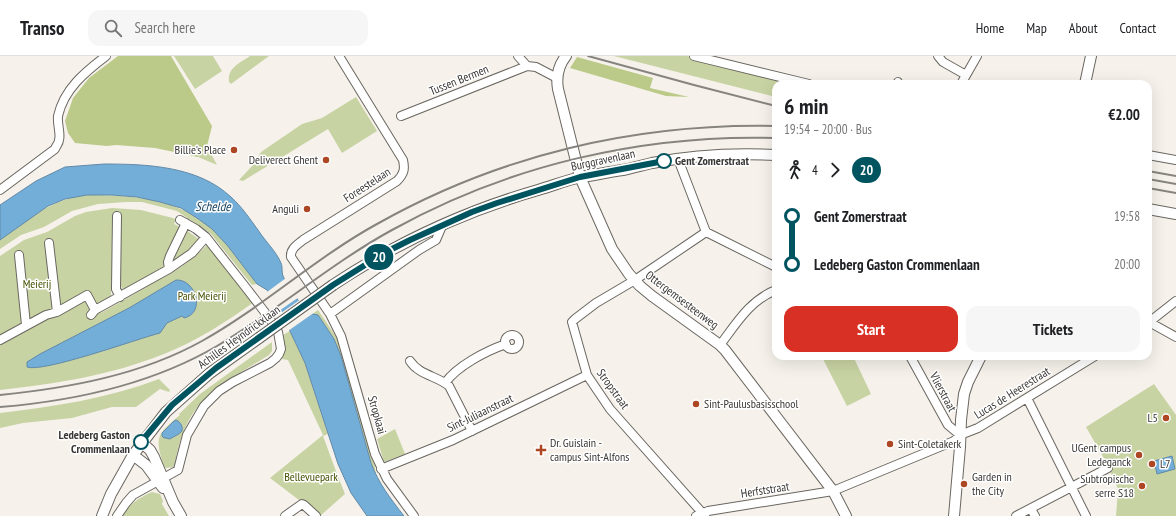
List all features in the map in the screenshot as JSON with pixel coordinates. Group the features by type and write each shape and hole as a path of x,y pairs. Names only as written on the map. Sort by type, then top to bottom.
{"street":[{"path":"0,190 55,149 60,140 57,125 58,116 68,92 76,80 106,56"},
{"name":"Foreestelaan","path":"291,253 294,247 303,240 397,181 404,172 403,160 339,56"},
{"path":"518,56 527,66 536,67 557,78"},
{"name":"Ottergemsesteenweg","path":"566,56 560,66 557,78 558,90 580,177 612,249 635,280 652,296 720,345 833,491 846,516"},
{"path":"694,56 793,80"},
{"path":"938,56 943,62 966,75"},
{"path":"963,80 977,56"},
{"path":"1086,80 1091,56"},
{"name":"Tussen Bermen","path":"401,116 527,66"},
{"name":"Burggravenlaan","path":"294,314 333,285 386,252 410,240 497,203 580,177 651,163 678,159 734,155 772,155"},
{"path":"1152,156 1176,160"},
{"path":"678,159 706,232 772,266"},
{"path":"1152,210 1176,214"},
{"path":"118,216 116,289 120,297"},
{"path":"117,516 126,502 133,495 178,470 187,435 204,406 219,391 233,382 262,368 280,354 281,348 279,337 270,319 206,237 183,221 168,262 169,269"},
{"path":"330,314 419,250 436,240 442,226"},
{"path":"635,280 706,232"},
{"path":"0,340 26,325 46,315 57,312 87,295 93,313 169,269 192,253 206,237"},
{"path":"49,243 57,312"},
{"name":"Stropkaai","path":"291,253 291,257 330,314 341,336 375,454 381,469 414,516"},
{"path":"19,255 26,325"},
{"name":"Stropstraat","path":"635,280 596,302 573,320 572,324 587,375 610,409 701,515"},
{"path":"720,345 751,305 772,291"},
{"path":"1152,320 1176,301"},
{"name":"Achilles Heyndrickxlaan","path":"102,516 111,494 141,442 166,412 178,400 223,363 294,314"},
{"path":"1152,324 1176,336"},
{"path":"445,383 454,374 486,352 506,344"},
{"name":"Vlierstraat","path":"912,360 948,425 960,435"},
{"path":"954,516 964,394 979,360"},
{"name":"Lucas de Heerestraat","path":"833,491 954,441 960,435 978,428 1089,360"},
{"path":"410,361 416,369 450,386 472,432"},
{"name":"Sint-Juliaanstraat","path":"381,469 472,432 587,375"},
{"path":"1027,398 1086,516"},
{"path":"141,442 150,450 161,480 181,516"},
{"path":"133,455 161,480"},
{"path":"1016,516 1033,512 1108,468"},
{"name":"Herfststraat","path":"701,515 833,491"},
{"path":"285,516 302,504 316,516"}],"green space":[{"path":"118,56 171,56 212,126 207,146 198,157 155,148 75,143 68,133 65,121 73,98 89,78"},
{"path":"174,56 213,56 222,71 195,89"},
{"path":"250,56 269,56 231,84 229,82 229,77 232,69"},
{"path":"614,56 687,56 786,80 772,80 772,96"},
{"path":"577,57 653,78 650,88 689,97 666,96 570,68"},
{"path":"356,97 377,131 342,153 328,129 243,181 239,180 252,166 261,152 302,124 322,118"},
{"path":"207,146 217,165 198,157"},
{"path":"87,195 120,196 153,200 184,211 199,219 219,235 257,284 252,285 211,234 177,211 142,202 98,204 72,211 44,227 21,235 0,249 0,240 40,211 62,201"},
{"path":"112,208 141,210 173,218 176,220 174,224 200,240 188,252 178,259 174,260 172,258 161,279 174,272 208,244 254,302 200,337 164,354 124,368 83,378 0,390 0,256 24,240 47,232 75,216 86,212","holes":["111,280 119,280 119,283 124,291 139,282 143,289 101,313 98,306 111,299"]},
{"path":"318,310 338,338 375,466 376,477 341,356 312,314"},
{"name":"Bellevuepark","path":"290,331 305,363 328,434 323,436 345,494 320,516 270,478 323,435 288,360 282,359 284,346 283,335"},
{"path":"272,342 272,351 269,355 220,386 207,397 196,410 186,425 175,465 173,467 166,468 161,456 159,442 162,432 166,427 200,394"},
{"path":"824,360 855,360 871,394 847,406"},
{"path":"159,379 170,390 169,392 160,389 136,407 112,407 72,418 23,423 0,428 0,413 40,408 101,397"},
{"name":"UGent campus Ledeganck","path":"1154,384 1176,415 1176,516 1116,516 1118,489 1106,462 1086,427"},
{"path":"395,429 405,454 384,462 377,439"},
{"path":"152,492 160,494 163,501 162,504 169,516 123,516 131,504"}],"water":[{"name":"Schelde","path":"104,164 154,166 188,173 218,187 231,197 242,209 279,259 282,265 283,276 292,291 308,313 318,315 334,339 341,356 374,471 381,484 404,516 367,516 351,493 338,464 305,363 289,329 290,323 267,290 257,284 227,245 212,229 197,218 181,208 137,197 87,195 65,199 48,206 0,240 0,205 36,181 65,167"},
{"path":"176,280 183,281 189,285 196,297 195,310 191,315 184,318 182,316 167,323 160,333 51,365 36,368 27,367 27,362 40,354 129,308"},
{"path":"176,420 180,423 182,426 182,431 170,439 164,438 162,433"},
{"path":"1172,456 1175,469 1157,474 1154,461"}],"pier":[{"path":"286,278 299,297 279,311 267,292"},
{"path":"301,299 309,311 315,312 288,331 288,324 281,313"}],"railway":[{"path":"588,56 772,105"},
{"path":"0,395 78,384 104,378 154,363 179,353 224,328 354,237 423,200 471,179 520,162 570,148 620,137 672,130 772,126"},
{"path":"0,407 84,395 166,371 217,346 261,318 325,272 369,243 392,230 437,207 530,171 578,158 627,148 726,138 772,138"},
{"path":"1152,172 1176,176"},
{"path":"1152,180 1176,184"},
{"path":"1152,189 1176,193"}],"bus line":[{"name":"20","path":"141,442 172,405 216,368 333,285 386,252 472,212 522,194 580,177 598,175 664,161"}],"place":[{"name":"Billie's Place","path":"234,150"},
{"name":"Deliverect Ghent","path":"326,160"},
{"name":"Gent Zomerstraat","path":"664,161"},
{"name":"Anguli","path":"307,209"},
{"name":"Sint-Paulusbasisschool","path":"696,404"},
{"name":"L5","path":"1166,418"},
{"name":"Ledeberg Gaston Crommenlaan","path":"141,442"},
{"name":"Sint-Coletakerk","path":"890,444"},
{"name":"Dr. Guislain - campus Sint-Alfons","path":"541,450"},
{"name":"UGent campus Ledeganck","path":"1139,455"},
{"name":"L7","path":"1152,464"},
{"name":"Garden in the City","path":"964,484"},
{"name":"Subtropische serre S18","path":"1142,486"}],"park label":[{"name":"Meierij","path":"37,284"},
{"name":"Park Meierij","path":"202,296"}]}
